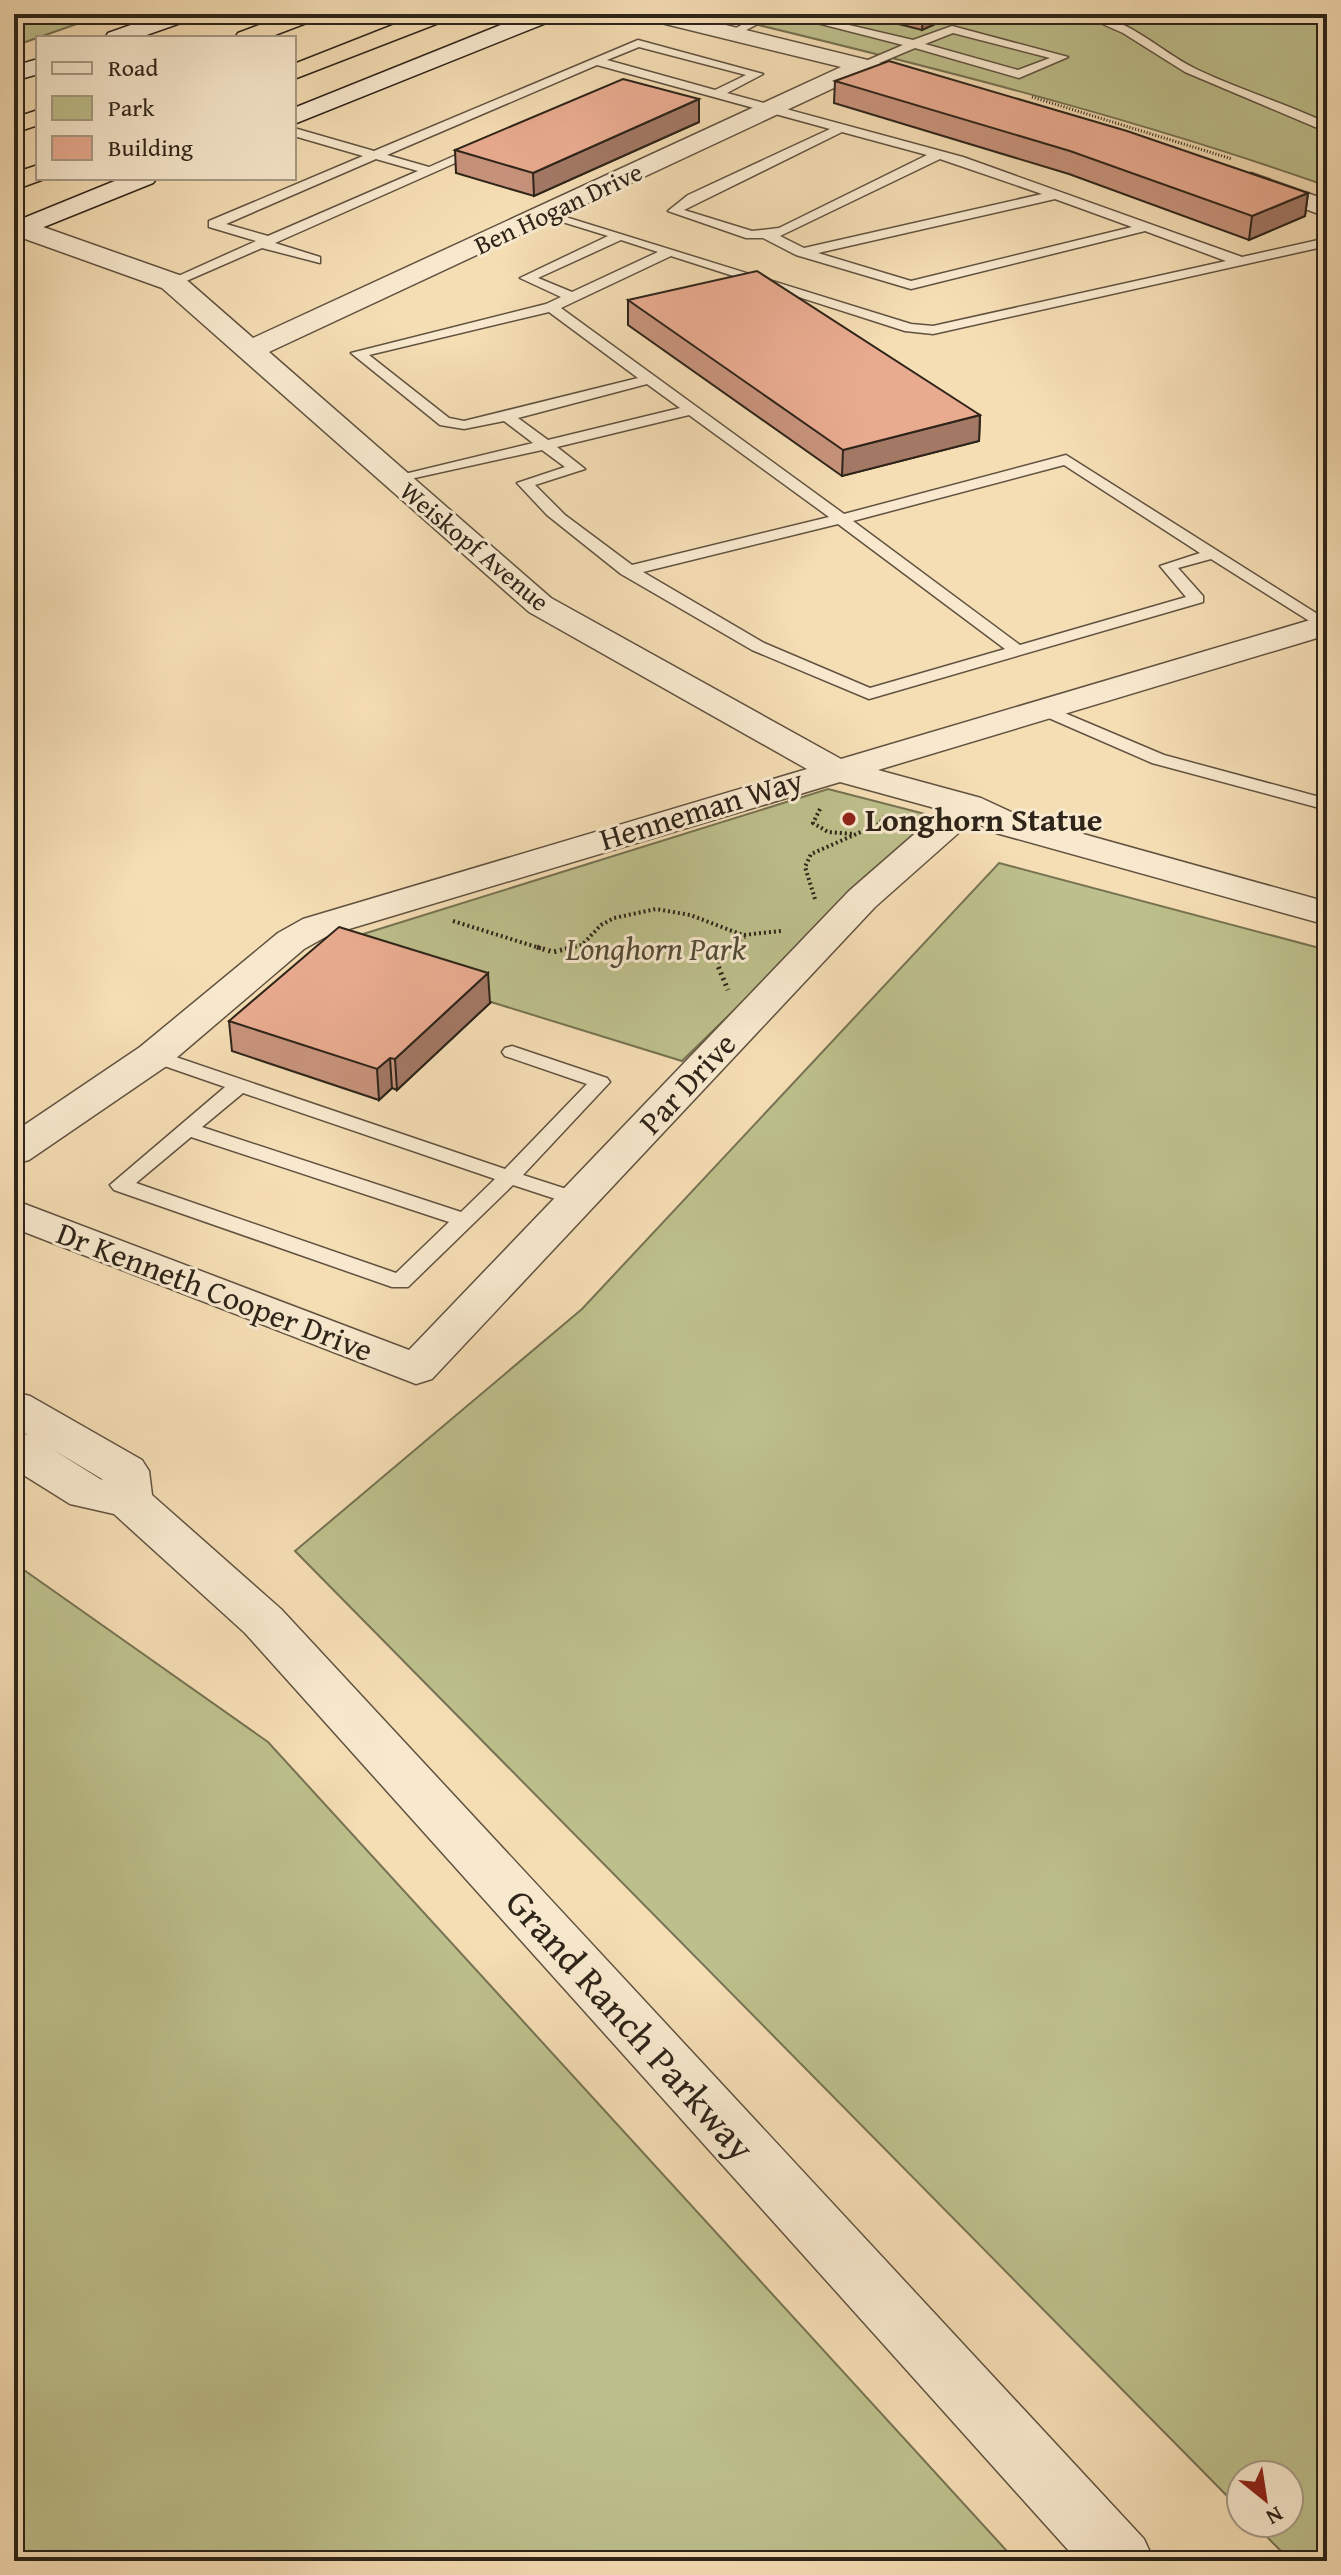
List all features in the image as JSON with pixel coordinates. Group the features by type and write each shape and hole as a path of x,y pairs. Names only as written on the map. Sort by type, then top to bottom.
{"highway":[{"path":"251,36 309,14"},
{"path":"296,71 441,14"},
{"path":"14,126 36,118"},
{"path":"14,182 36,174"}],"street":[{"path":"122,36 184,14"},
{"path":"296,116 548,14"},
{"path":"653,14 957,90"},
{"name":"Ben Hogan Drive","path":"250,350 865,65"},
{"path":"14,74 36,67"},
{"path":"1224,172 1327,209"},
{"path":"17,229 139,180"},
{"name":"Weiskopf Avenue","path":"17,229 149,271 172,282 540,605 833,787 968,806"},
{"name":"Henneman Way","path":"14,1151 154,1056 291,941 316,927 833,787 1041,708 1326,625"},
{"path":"968,806 1021,809 1327,892"},
{"path":"968,806 1009,825 1327,914"},
{"name":"Par Drive","path":"416,1369 862,899 968,806"},
{"name":"Henneman Way","path":"14,1177 119,1080"},
{"name":"Dr Kenneth Cooper Drive","path":"14,1213 416,1369"},
{"name":"Grand Ranch Parkway","path":"14,1407 125,1471 129,1501 263,1621 1121,2561"},
{"path":"14,1447 87,1493 129,1501"}],"lane":[{"path":"733,33 770,14"},
{"path":"788,14 914,44 1019,74 1062,57 952,29 914,44 865,65"},
{"path":"1086,14 1111,21 1136,34 1170,59 1202,76 1327,128"},
{"path":"315,260 214,224 638,43 757,74 718,93"},
{"path":"596,61 939,154 1241,261"},
{"path":"621,88 650,75"},
{"path":"843,127 693,198 674,211 751,235 782,232 939,154"},
{"path":"296,133 431,171"},
{"path":"172,282 504,139"},
{"path":"801,252 1056,195"},
{"path":"548,213 910,328 933,330 1327,242"},
{"path":"766,234 801,252 911,285 1147,227"},
{"path":"572,297 527,278 620,236"},
{"path":"650,379 464,425 445,422 358,353 551,307 669,252"},
{"path":"551,307 1018,651"},
{"path":"397,480 692,410"},
{"path":"507,416 577,469 525,483 538,501 627,571 825,679 869,694 1197,599 1168,566 1213,554"},
{"path":"627,571 1066,460 1326,625"},
{"path":"1041,708 1158,759 1327,805"},
{"path":"240,1085 121,1185 400,1282 509,1177 600,1082 512,1052"},
{"path":"154,1056 577,1200"},
{"path":"187,1129 464,1220"}],"path":[{"path":"833,787 813,823 828,832 854,834"},
{"path":"818,909 805,867 811,854 879,824 886,815 875,809"},
{"path":"444,918 553,952 582,945 601,925 614,918 656,909 690,915 743,935 792,929"},
{"path":"730,995 718,966 720,950 754,934"}],"green space":[{"path":"14,14 105,14 36,36 14,46"},
{"path":"713,14 1327,14 1327,186 1099,114"},
{"name":"Longhorn Park","path":"828,789 933,816 682,1061 329,952 360,935"},
{"path":"999,863 1327,950 1327,2561 1291,2561 1269,2539 1305,2539 1305,2459 1225,2459 1225,2494 295,1551 582,1309"},
{"path":"14,1563 268,1742 1016,2561 14,2561"}],"building":[{"path":"889,61 1127,131 1308,193 1252,216 1070,151 835,81"},
{"path":"623,79 699,99 533,173 455,150"},
{"path":"757,271 980,415 843,450 628,300"},
{"path":"339,927 488,973 395,1059 390,1058 377,1069 229,1021"}],"place":[{"name":"Longhorn Statue","path":"849,819"}]}
